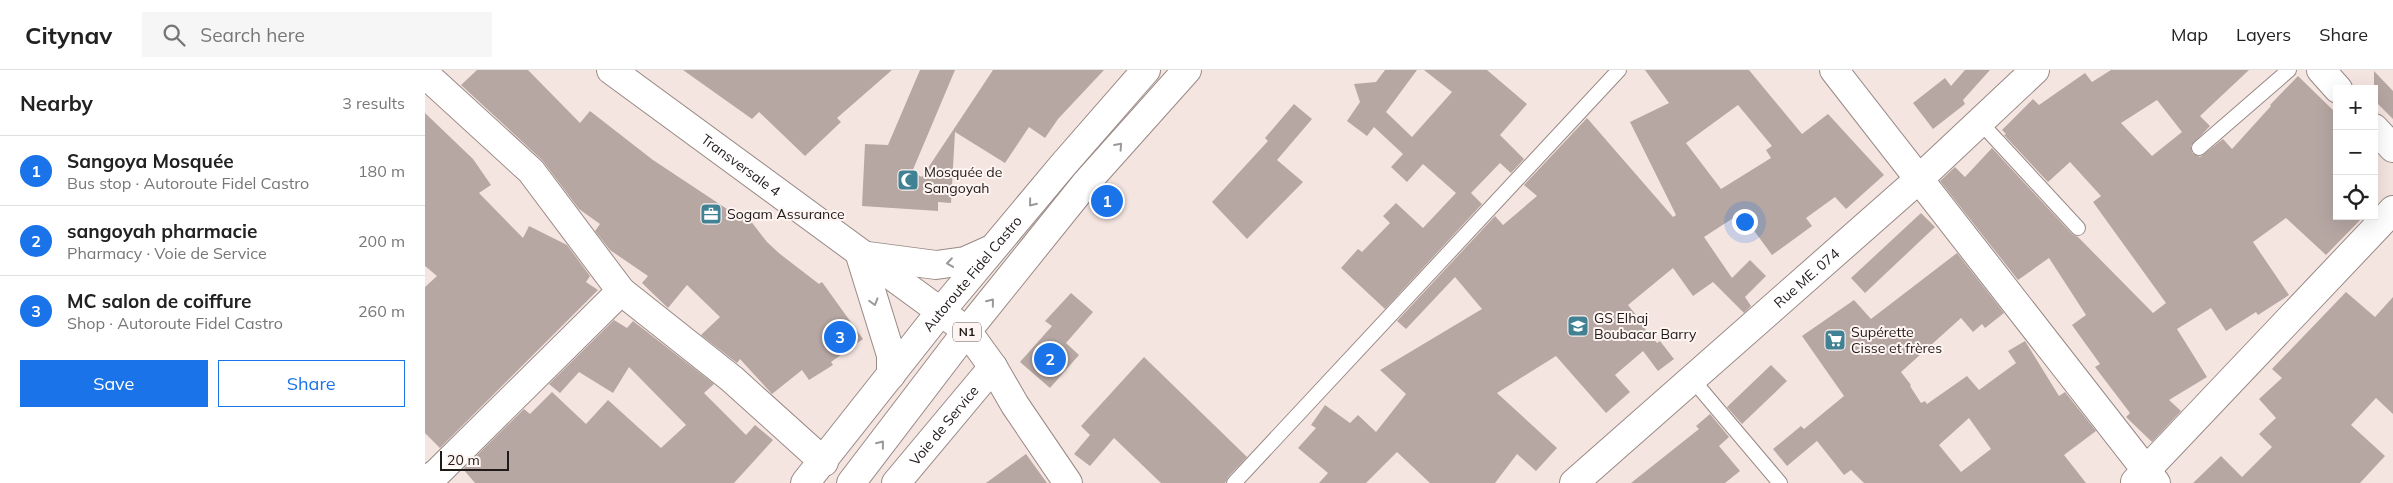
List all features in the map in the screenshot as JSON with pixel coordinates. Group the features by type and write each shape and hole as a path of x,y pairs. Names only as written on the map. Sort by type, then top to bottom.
{"main road":[{"name":"Transversale 4","path":"611,70 860,255 967,331 993,367 1015,405 1068,483"},
{"name":"N1","path":"851,483 967,331 1086,183 1187,70"},
{"path":"1834,70 1919,179 2145,479 2393,210"},
{"name":"Rue ME. 074","path":"1574,483 1919,179 2035,70"},
{"path":"2321,70 2334,85"},
{"name":"Autoroute Fidel Castro","path":"805,483 941,311 1141,72"},
{"path":"425,74 531,171 621,291 732,379 823,462"},
{"path":"2376,130 2393,148"},
{"path":"891,376 891,355 860,255 936,265 965,261 995,247"},
{"path":"425,482 438,472 621,291"},
{"name":"Voie de Service","path":"896,483 993,367"}],"lane":[{"path":"1234,483 1619,70"},
{"path":"2199,148 2289,70"},
{"path":"1980,122 2079,228"},
{"path":"1692,379 1780,483"}],"building":[{"path":"477,70 528,70 580,123 590,111 653,160 739,217 743,211 767,242 780,254 819,284 822,282 863,339 831,362 833,365 809,380 802,370 772,394 740,359 737,363 701,335 720,317 687,285 668,308 642,283 648,276 610,250 595,231 600,224 579,209 542,160 461,85"},
{"path":"683,70 892,70 837,118 841,122 805,156 759,112 752,119"},
{"path":"920,70 955,70 912,172 922,177 993,70 1104,70 1058,119 1045,138 1029,127 1005,163 955,132 951,203 938,202 938,211 862,206 865,144 888,145"},
{"path":"1385,70 1417,70 1386,112 1412,137 1452,92 1424,70 1487,70 1527,104 1500,135 1524,159 1511,173 1500,163 1471,193 1482,204 1385,309 1341,268 1358,249 1362,252 1390,223 1383,216 1396,203 1423,228 1456,193 1423,164 1407,182 1391,167 1403,154 1374,127 1367,136 1347,121 1360,102 1354,84 1376,82"},
{"path":"1645,70 1749,70 1802,134 1828,114 1884,175 1846,209 1835,197 1806,218 1812,226 1772,255 1741,213 1704,237 1732,278 1750,260 1766,276 1745,297 1751,306 1744,313 1713,282 1693,296 1673,268 1628,305 1636,315 1634,316 1657,343 1660,341 1674,359 1658,371 1643,351 1615,375 1630,392 1606,413 1556,356 1497,393 1557,448 1536,471 1517,454 1495,483 1430,483 1397,452 1366,483 1319,483 1328,473 1298,448 1316,428 1311,425 1325,405 1350,423 1358,415 1376,432 1406,394 1380,370 1482,309 1455,277 1406,329 1397,321 1495,216 1503,225 1537,196 1524,185 1587,118 1673,217 1676,215 1630,122 1669,103","holes":["1738,105 1772,146 1766,150 1771,158 1721,189 1686,143"]},
{"path":"1965,70 1990,70 1963,100 1965,104 1933,129 1913,103 1945,78 1951,86"},
{"path":"2111,70 2249,70 2200,116 2210,126 2191,146 2192,153 2200,157 2223,139 2232,149 2298,76 2333,110 2333,220 2360,220 2326,255 2286,218 2253,242 2289,295 2258,315 2256,312 2226,331 2211,308 2177,329 2207,377 2169,400 2181,411 2152,442 2126,417 2130,413 2095,367 2100,364 2072,325 2086,315 2049,258 2018,280 1940,181 1955,167 1965,177 1992,148 2072,234 2078,237 2153,313 2166,303 2093,202 2101,196 2070,162 2048,182 2004,135 2006,134 2002,130 2033,99 2039,105 2085,73 2092,82","holes":["2157,100 2182,132 2152,156 2121,123"]},
{"path":"2374,71 2393,91 2393,119 2378,104 2378,85 2374,85"},
{"path":"1294,104 1312,119 1277,160 1303,182 1247,239 1212,202 1268,141 1265,138"},
{"path":"425,113 473,159 491,185 479,193 523,238 529,226 567,245 590,276 586,282 598,290 440,448 425,433 425,287 437,276 425,266"},
{"path":"1921,213 1935,227 1865,293 1851,278"},
{"path":"1957,253 2004,313 1985,328 1982,324 1973,332 1961,318 1901,372 1921,403 1925,401 1927,404 1967,376 1979,390 2016,363 2008,351 2025,341 2059,396 2065,392 2096,431 2064,455 2086,483 1864,483 1851,470 1844,475 1817,441 1787,466 1773,449 1801,426 1804,429 1844,396 1802,336 1854,300 1871,319","holes":["1969,418 1991,449 1961,472 1939,445"]},
{"path":"2346,292 2375,317 2393,297 2393,414 2376,398 2351,425 2385,456 2360,483 2193,483 2221,456 2242,477 2272,447 2259,434 2276,418 2259,399 2282,378 2272,369"},
{"path":"1071,293 1093,312 1066,343 1079,355 1050,388 1020,362 1052,326 1045,321"},
{"path":"614,320 627,328 633,321 714,384 704,393 746,435 755,425 773,440 734,483 475,483 463,469 524,409 530,414 552,392 586,424 608,400 661,448 686,425 629,367 613,393 579,372 560,393 549,384"},
{"path":"1144,357 1247,457 1228,477 1225,483 1161,483 1114,438 1090,466 1074,454 1090,435 1081,426"},
{"path":"1771,365 1787,381 1742,424 1727,407"},
{"path":"1710,414 1729,437 1719,446 1740,471 1725,483 1631,483 1699,429 1696,426"},
{"path":"1026,454 1047,483 986,483"}],"place":[{"name":"Mosquée de Sangoyah","path":"908,180"},
{"name":"Sangoya Mosquée","path":"1107,201"},
{"name":"Sogam Assurance","path":"711,214"},
{"name":"GS Elhaj Boubacar Barry","path":"1578,326"},
{"name":"MC salon de coiffure","path":"840,337"},
{"name":"Supérette Cisse et frères","path":"1835,340"},
{"name":"sangoyah pharmacie","path":"1050,359"}]}
